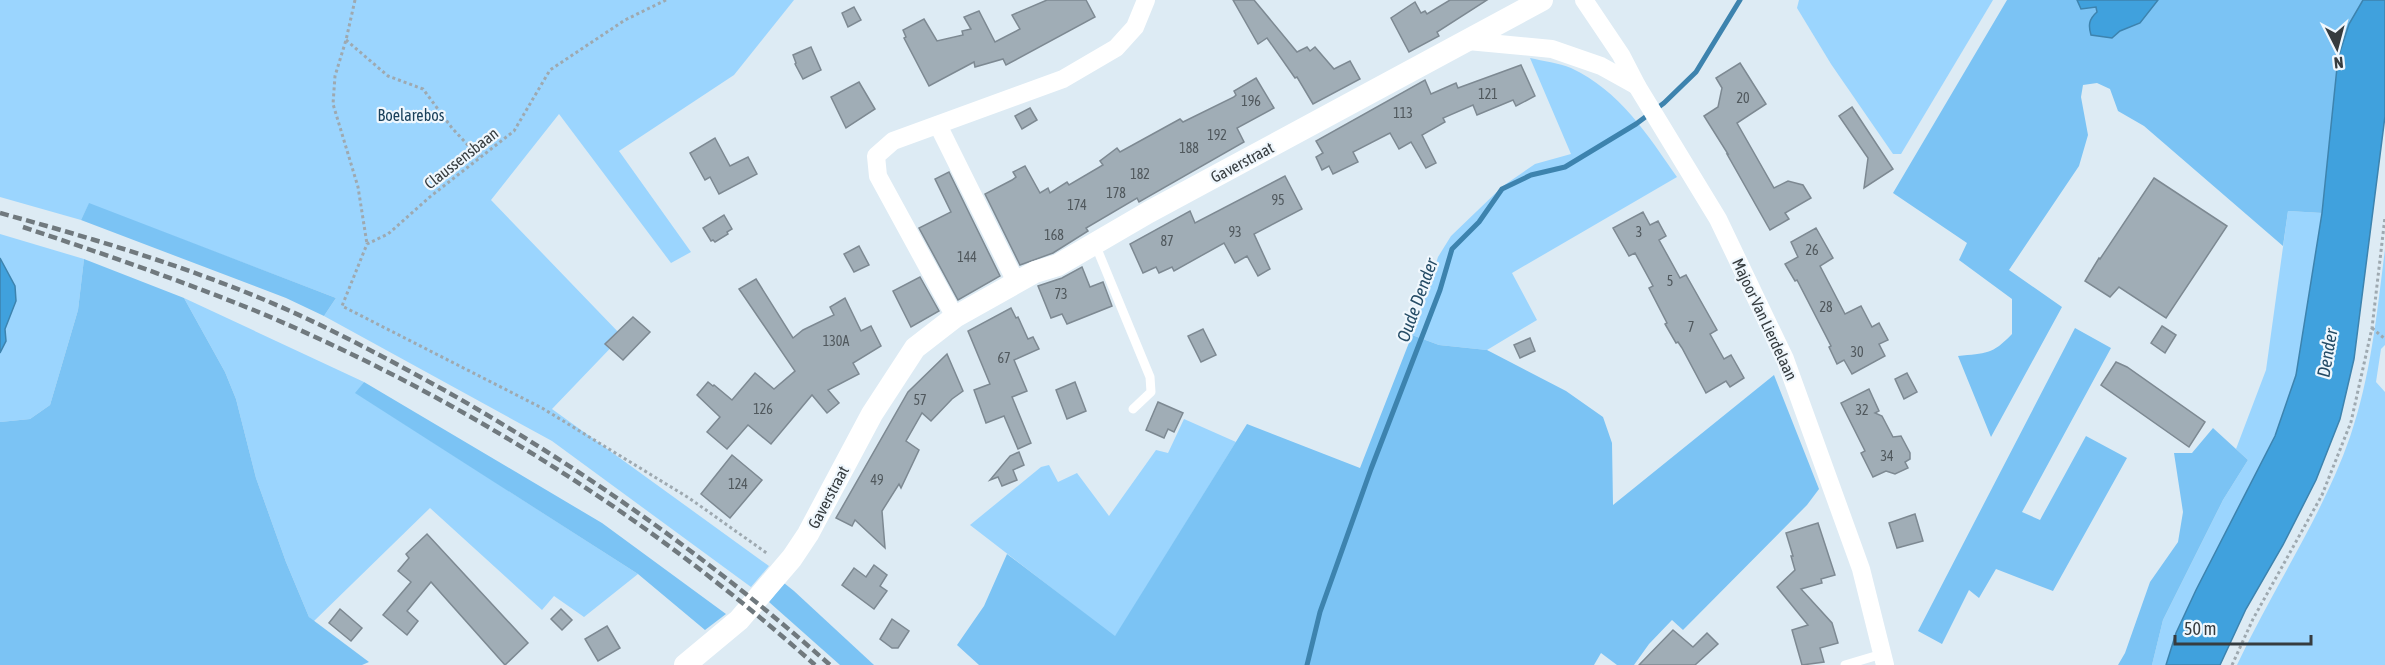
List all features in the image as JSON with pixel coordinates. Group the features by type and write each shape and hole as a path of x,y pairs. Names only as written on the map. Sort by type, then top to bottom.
{"street":[{"path":"955,317 878,176 876,156 893,141 1063,79 1116,48 1136,27 1146,0"},
{"name":"Gaverstraat","path":"685,665 739,620 808,534 872,414 915,348 955,317 1016,282 1035,272 1058,265 1542,0"},
{"name":"Majoor Van Lierdelaan","path":"1584,0 1621,55 1646,101 1718,219 1785,359 1861,569 1884,659"},
{"path":"1468,41 1552,49 1601,66 1646,101"},
{"path":"938,125 1016,282"}],"lane":[{"path":"1095,243 1149,377 1151,392 1133,409"},
{"path":"1845,665 1884,659"}],"path":[{"path":"355,0 335,76 333,104 358,188 367,244 342,306 542,408 689,498 784,566"},
{"name":"Claussensbaan","path":"367,244 388,234 514,131 550,70 624,20 666,0"},
{"path":"346,40 388,76 423,89 479,158"},
{"path":"2232,665 2253,618 2322,495 2340,451 2358,392 2372,328 2385,217"},
{"path":"2372,328 2385,339"}],"green space":[{"name":"Boelarebos","path":"0,0 794,0 734,75 619,151 691,252 671,263 559,114 491,200 622,336 552,409 769,566 751,587 552,441 324,316 336,298 89,204 81,220 0,197"},
{"path":"1799,0 1993,0 1901,154 1893,154 1831,64 1797,8"},
{"path":"1530,58 1571,68 1604,89 1631,115 1677,177 1512,273 1537,320 1487,350 1439,345 1412,335 1438,257 1451,236 1503,186 1535,164 1571,154"},
{"path":"2288,211 2322,213 2296,375 2275,436 2196,590 2176,633 2166,665 2152,665 2163,620 2223,500 2248,460 2236,449 2266,370"},
{"path":"0,234 84,259 78,310 50,405 30,419 0,422 0,353 6,341 5,329 16,301 15,286 0,258"},
{"path":"2385,249 2385,345 2381,349 2376,382 2385,392 2385,665 2237,665 2326,496 2350,437 2368,367"},
{"path":"184,298 364,382 356,393 638,574 584,617 554,596 542,610 430,508 313,622 286,562 256,478 236,399 225,372"},
{"path":"1184,419 1236,442 1115,637 970,525 1041,467 1049,465 1058,482 1077,473 1109,516 1156,450 1168,453"}],"shaded area":[{"path":"2007,0 2363,0 2349,24 2338,58 2322,213 2288,211 2283,246 2144,126 2118,111 2110,89 2097,83 2083,85 2081,97 2088,135 2079,166 2009,270 2062,307 1991,437 1958,356 1988,352 2012,334 2012,299 1959,260 1967,243 1893,193"},
{"path":"89,203 336,298 324,316 286,298 81,220"},
{"path":"84,259 184,298 225,372 236,399 256,478 286,562 309,617 369,662 362,665 0,665 0,422 30,419 50,405 78,310"},
{"path":"2075,328 2111,348 2022,512 2040,520 2086,436 2127,458 2053,591 1996,569 1979,598 1969,590 1942,644 1918,631"},
{"path":"1412,335 1439,345 1487,350 1566,391 1603,417 1612,443 1613,505 1774,375 1819,489 1807,505 1683,630 1672,620 1649,644 1634,665 1617,665 1601,653 1594,665 979,665 957,645 984,606 1007,554 1115,636 1247,424 1360,468"},
{"path":"364,382 602,523 726,614 705,630 638,574 355,393"},
{"path":"2213,428 2248,460 2223,500 2163,620 2152,665 2118,665 2125,653 2150,582 2178,542 2183,512 2174,453 2192,453"},
{"path":"784,583 874,665 840,665 769,602"}],"water":[{"path":"2077,0 2158,0 2140,23 2120,31 2112,38 2091,35 2090,22 2097,12 2096,7 2081,9"},
{"name":"Dender","path":"2363,0 2385,0 2385,116 2354,359 2340,419 2316,480 2283,545 2246,609 2220,665 2166,665 2176,633 2196,590 2275,436 2296,375 2322,213 2338,58 2349,24"},
{"path":"0,258 15,286 16,301 5,329 6,341 0,353"}],"building":[{"path":"1047,0 1086,0 1095,17 1006,65 1003,59 975,67 974,62 929,86 904,38 906,37 903,30 924,19 937,41 963,35 962,31 971,29 964,17 979,11 995,42 1020,29 1012,15"},
{"path":"1233,0 1254,0 1297,52 1307,47 1310,51 1315,47 1334,69 1350,61 1360,79 1313,104 1297,77 1295,78 1267,38 1258,44"},
{"path":"1450,0 1487,0 1437,32 1439,36 1409,52 1391,18 1415,2 1421,13 1425,11 1427,14"},
{"path":"854,7 861,20 848,27 842,13"},
{"path":"811,47 821,70 803,79 793,55"},
{"path":"1740,63 1766,104 1737,123 1774,188 1788,181 1803,185 1811,198 1785,213 1789,219 1770,230 1704,116 1718,107 1722,88 1716,78"},
{"path":"1521,65 1535,96 1516,106 1513,100 1477,115 1473,105 1443,118 1445,122 1422,135 1436,163 1426,168 1411,142 1399,149 1390,133 1353,152 1358,162 1333,174 1329,166 1322,170 1316,157 1323,153 1316,141 1425,80 1431,94 1456,83 1458,88"},
{"path":"1256,78 1274,108 1237,128 1244,142 1139,202 1137,198 1086,228 1088,231 1053,253 1020,265 985,194 1012,180 1016,177 1013,172 1025,166 1040,193 1048,188 1050,193 1067,182 1069,185 1103,165 1100,161 1117,148 1120,152 1180,119 1183,122 1234,97 1236,95 1234,91"},
{"path":"859,82 875,109 846,128 831,97"},
{"path":"1852,107 1893,169 1864,188 1868,158 1839,116"},
{"path":"1030,108 1037,120 1022,129 1015,116"},
{"path":"715,138 730,166 748,157 757,174 719,194 710,177 705,180 690,153"},
{"path":"949,172 1000,276 958,300 919,228 951,212 935,179"},
{"path":"1285,176 1302,209 1254,234 1270,269 1258,276 1247,256 1235,263 1224,243 1174,271 1172,267 1159,273 1156,267 1143,273 1130,244 1190,211 1195,223"},
{"path":"2154,178 2227,226 2166,318 2119,287 2110,297 2085,281"},
{"path":"1643,212 1650,225 1658,221 1666,236 1659,240 1680,278 1686,275 1717,330 1710,334 1724,359 1731,355 1744,378 1730,387 1726,381 1706,393 1682,348 1678,342 1676,343 1665,324 1667,323 1649,288 1653,286 1635,253 1629,256 1613,228"},
{"path":"724,215 732,229 715,242 711,241 703,228"},
{"path":"1816,228 1833,258 1820,266 1845,314 1861,306 1872,327 1879,323 1888,340 1879,344 1885,356 1852,374 1844,360 1837,364 1829,347 1831,346 1797,280 1795,281 1785,264 1798,257 1791,242"},
{"path":"859,246 869,265 854,272 844,254"},
{"path":"1082,267 1090,287 1103,282 1112,306 1067,324 1062,314 1051,318 1038,286 1062,278"},
{"path":"920,277 939,311 911,327 893,291"},
{"path":"756,279 793,338 803,330 834,315 830,307 845,298 861,331 871,326 881,346 853,363 859,374 828,390 839,403 827,413 812,395 771,444 748,425 727,449 707,432 720,417 697,395 708,382 732,400 755,373 774,389 795,371 739,289"},
{"path":"1011,308 1016,318 1018,317 1028,339 1033,337 1039,349 1014,360 1027,391 1012,397 1031,443 1018,449 1004,416 986,423 974,390 990,384 968,331"},
{"path":"633,317 650,332 623,360 605,344"},
{"path":"2162,326 2176,335 2165,353 2151,343"},
{"path":"1203,329 1216,355 1201,362 1188,336"},
{"path":"1530,338 1535,351 1520,358 1514,345"},
{"path":"947,354 963,391 931,421 922,413 906,441 919,450 901,488 899,484 882,511 885,548 855,520 852,526 836,518 908,392"},
{"path":"2116,362 2127,367 2205,422 2189,447 2101,385"},
{"path":"1907,373 1917,392 1904,399 1895,379"},
{"path":"1075,382 1086,411 1067,419 1056,390"},
{"path":"1869,389 1879,411 1875,413 1882,416 1893,437 1901,436 1910,453 1910,459 1905,462 1908,468 1895,474 1886,471 1873,477 1861,453 1865,451 1841,403"},
{"path":"1158,402 1183,413 1174,432 1168,429 1164,438 1146,430"},
{"path":"1019,452 1024,465 1013,470 1017,480 1002,486 998,477 990,480 1010,456"},
{"path":"732,455 762,480 730,518 701,494"},
{"path":"1915,514 1923,541 1897,548 1889,523"},
{"path":"1818,523 1835,575 1821,579 1822,583 1801,589 1832,623 1838,643 1820,648 1824,662 1802,665 1792,630 1808,625 1777,587 1795,570 1786,533"},
{"path":"427,534 528,643 505,665 431,582 407,611 418,621 407,635 383,615 411,582 398,571 409,558 406,554"},
{"path":"874,565 887,575 880,586 887,591 874,609 842,585 854,568 866,577"},
{"path":"340,609 362,628 351,641 329,623"},
{"path":"561,609 572,620 562,630 551,619"},
{"path":"892,619 909,631 898,648 892,648 880,639"},
{"path":"607,626 620,648 598,661 585,639"},
{"path":"1673,630 1693,647 1707,633 1718,644 1695,665 1639,665"}],"waterway":[{"name":"Oude Dender","path":"1307,665 1320,612 1371,469 1440,290 1452,249 1479,222 1502,189 1531,175 1565,167 1636,124 1664,103 1696,72 1740,0"}],"railway":[{"path":"0,213 131,251 228,285 353,341 444,390 546,451 644,517 739,589 830,665"},
{"path":"23,227 140,267 256,311 332,345 479,422 620,511 752,611 815,665"}]}
